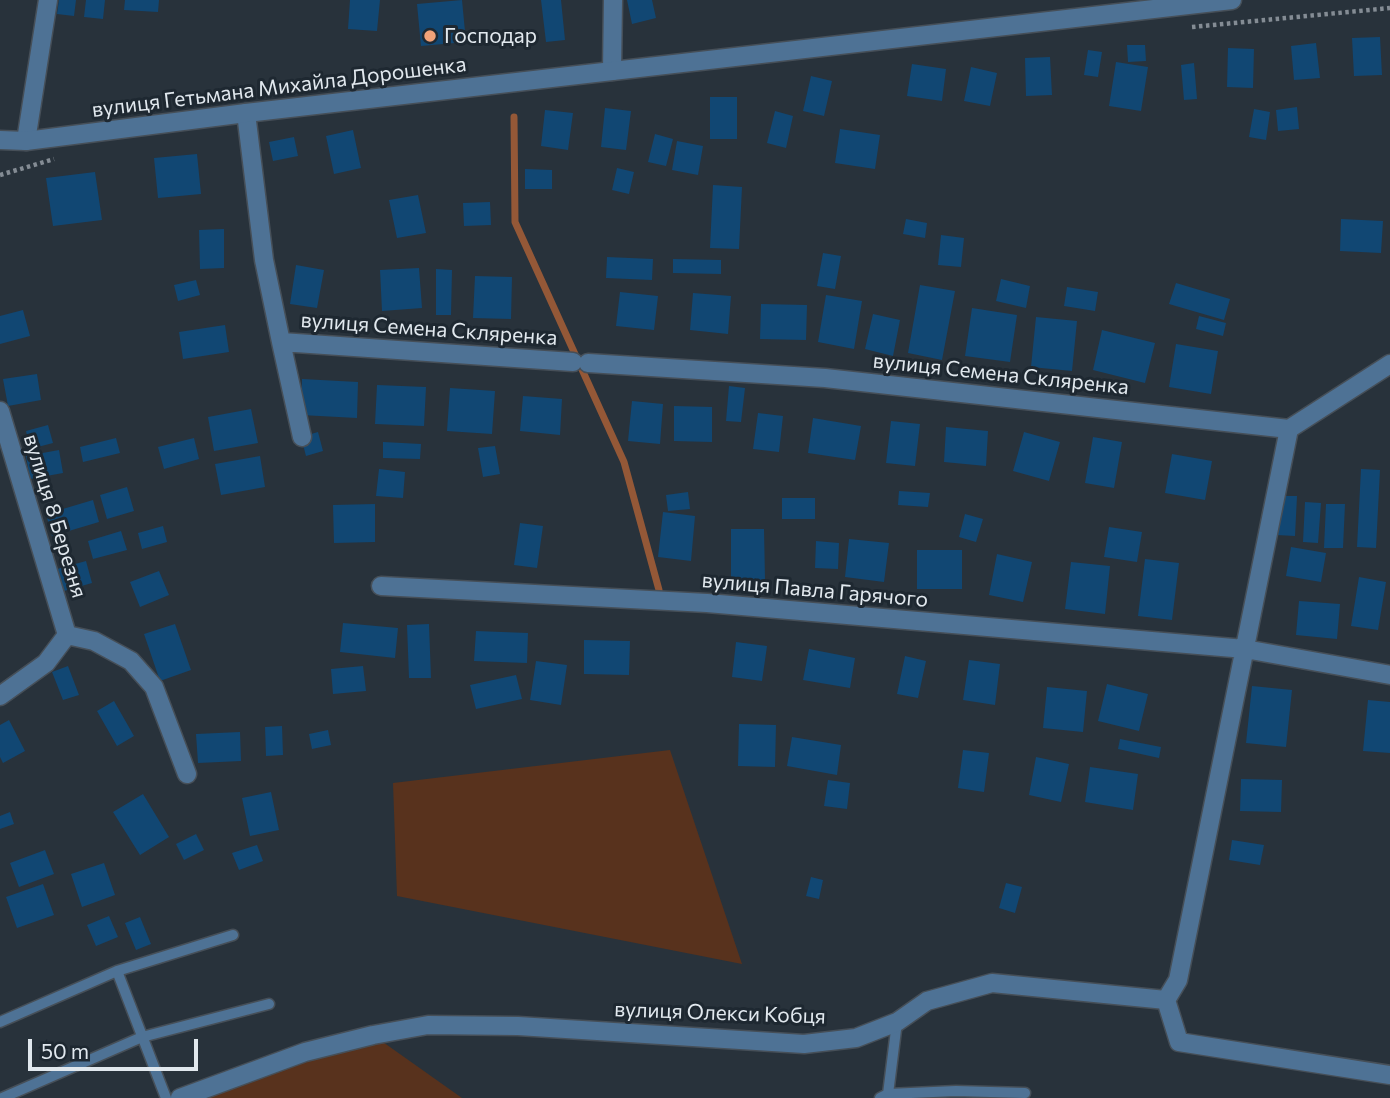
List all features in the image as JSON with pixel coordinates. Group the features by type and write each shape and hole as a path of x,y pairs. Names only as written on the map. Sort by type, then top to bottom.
{"street":[{"path":"26,141 48,0"},
{"path":"612,71 613,0"},
{"name":"вулиця Гетьмана Михайла Дорошенка","path":"0,141 26,141 246,113 1232,0"},
{"name":"вулиця Семена Скляренка","path":"246,113 264,260 302,437"},
{"name":"вулиця Семена Скляренка","path":"281,342 825,378 1289,429"},
{"path":"1390,364 1289,429 1178,980 1166,1000 1179,1042 1390,1075"},
{"name":"вулиця 8 Березня","path":"0,411 67,635"},
{"name":"вулиця Павла Гарячого","path":"381,586 707,603 1245,649 1390,675"},
{"path":"0,696 46,663 67,635 94,641 131,661 154,687 187,774"},
{"name":"вулиця Олекси Кобця","path":"180,1098 304,1052 373,1035 428,1026 518,1026 804,1044 856,1038 897,1022 927,1001 992,984 1166,1000"}],"lane":[{"path":"0,1022 117,971 233,935"},
{"path":"117,971 166,1098"},
{"path":"2,1098 142,1037 269,1003"},
{"path":"897,1022 884,1096 956,1090 1025,1093"}],"shaded area":[{"path":"670,750 742,964 397,896 393,783"},
{"path":"373,1035 462,1098 180,1098"}],"building":[{"path":"59,0 76,0 74,16 57,14"},
{"path":"86,0 105,0 103,19 84,17"},
{"path":"125,0 159,0 158,12 124,10"},
{"path":"350,0 380,0 377,31 348,29"},
{"path":"462,0 466,42 421,46 417,4"},
{"path":"541,0 561,0 565,40 546,42"},
{"path":"627,0 652,0 656,18 632,24"},
{"path":"1380,37 1382,75 1354,76 1352,38"},
{"path":"1316,43 1320,78 1294,80 1291,46"},
{"path":"1127,45 1145,45 1146,61 1128,62"},
{"path":"1228,48 1254,49 1253,88 1227,87"},
{"path":"1088,50 1102,52 1098,77 1084,75"},
{"path":"1050,57 1052,95 1026,96 1025,58"},
{"path":"1116,62 1148,67 1141,111 1109,106"},
{"path":"1194,63 1197,99 1184,100 1181,65"},
{"path":"912,64 946,69 942,101 907,96"},
{"path":"971,67 997,73 990,106 964,101"},
{"path":"811,76 832,81 824,116 803,111"},
{"path":"710,97 737,97 737,139 710,139"},
{"path":"1297,107 1299,129 1278,131 1276,110"},
{"path":"605,108 631,111 626,150 601,147"},
{"path":"1254,109 1270,112 1266,140 1249,137"},
{"path":"545,110 573,113 568,150 541,146"},
{"path":"775,111 793,116 786,148 767,143"},
{"path":"840,129 880,135 875,169 835,163"},
{"path":"353,130 361,168 334,174 326,136"},
{"path":"655,134 673,139 666,166 648,162"},
{"path":"294,137 298,156 273,161 269,142"},
{"path":"677,141 703,146 698,175 672,170"},
{"path":"197,154 201,194 158,198 154,158"},
{"path":"617,168 634,172 629,194 612,190"},
{"path":"525,169 552,170 552,189 525,189"},
{"path":"95,172 102,220 53,226 46,178"},
{"path":"713,185 742,187 739,249 710,248"},
{"path":"418,195 426,233 397,238 389,200"},
{"path":"490,202 491,225 464,226 463,203"},
{"path":"906,219 927,223 925,238 903,234"},
{"path":"1341,219 1383,221 1381,253 1340,251"},
{"path":"224,229 224,268 200,269 199,230"},
{"path":"941,235 964,238 961,267 938,265"},
{"path":"823,253 841,256 835,289 817,286"},
{"path":"607,257 653,259 652,280 606,278"},
{"path":"673,259 721,260 721,274 673,273"},
{"path":"296,265 324,270 317,308 290,304"},
{"path":"419,268 422,308 382,311 380,270"},
{"path":"436,269 452,270 451,315 436,315"},
{"path":"475,276 512,277 511,319 473,318"},
{"path":"1001,279 1030,286 1026,308 996,301"},
{"path":"196,280 200,295 178,301 174,285"},
{"path":"1176,283 1230,299 1224,320 1169,304"},
{"path":"920,285 955,291 942,360 908,353"},
{"path":"1067,287 1098,292 1095,311 1064,306"},
{"path":"620,292 658,296 654,330 616,326"},
{"path":"693,293 731,296 728,334 690,330"},
{"path":"826,295 862,301 854,349 818,342"},
{"path":"761,304 807,305 806,340 760,339"},
{"path":"972,308 1017,315 1010,362 965,356"},
{"path":"23,310 30,336 0,344 0,316"},
{"path":"873,314 900,320 893,356 865,349"},
{"path":"1199,316 1226,323 1223,336 1196,329"},
{"path":"1036,317 1077,321 1072,371 1031,367"},
{"path":"225,325 229,352 183,359 179,332"},
{"path":"1102,330 1155,343 1145,383 1093,370"},
{"path":"1176,344 1218,351 1211,394 1169,387"},
{"path":"37,374 41,400 8,406 3,379"},
{"path":"302,379 358,382 357,418 301,415"},
{"path":"377,385 426,387 424,426 375,424"},
{"path":"729,386 745,388 741,422 726,421"},
{"path":"450,388 495,391 492,434 447,431"},
{"path":"523,396 562,399 560,435 520,431"},
{"path":"632,401 663,404 660,444 628,441"},
{"path":"674,406 712,407 712,442 674,441"},
{"path":"251,409 258,443 214,451 208,417"},
{"path":"758,413 783,416 779,452 753,449"},
{"path":"813,418 861,426 855,460 808,453"},
{"path":"891,421 920,424 915,466 886,463"},
{"path":"48,425 53,443 30,449 26,431"},
{"path":"946,427 988,431 986,466 944,462"},
{"path":"318,432 323,451 306,456 301,437"},
{"path":"1024,432 1060,442 1049,481 1013,471"},
{"path":"1093,437 1122,442 1114,488 1085,483"},
{"path":"116,438 120,453 83,462 80,447"},
{"path":"194,438 199,459 164,469 158,447"},
{"path":"383,442 421,444 420,459 383,458"},
{"path":"495,446 500,474 483,477 478,448"},
{"path":"59,450 63,473 30,479 26,456"},
{"path":"1172,454 1212,461 1205,500 1165,493"},
{"path":"260,456 265,487 221,495 215,464"},
{"path":"379,469 405,472 403,498 376,496"},
{"path":"1361,469 1380,470 1376,548 1357,547"},
{"path":"127,487 134,511 107,519 100,495"},
{"path":"899,491 930,493 928,507 898,505"},
{"path":"688,492 690,509 668,511 666,495"},
{"path":"1278,496 1297,496 1295,536 1276,535"},
{"path":"782,498 815,498 815,519 782,519"},
{"path":"93,500 99,522 52,536 46,514"},
{"path":"1305,502 1321,503 1318,543 1303,542"},
{"path":"375,504 375,542 334,543 333,505"},
{"path":"1326,504 1345,504 1343,548 1324,548"},
{"path":"663,512 695,516 691,561 658,557"},
{"path":"965,514 983,519 976,542 959,537"},
{"path":"520,523 543,526 537,568 514,565"},
{"path":"163,526 167,542 142,549 138,533"},
{"path":"1109,527 1142,532 1137,562 1104,557"},
{"path":"731,529 764,529 765,580 731,580"},
{"path":"121,531 127,550 93,559 88,541"},
{"path":"849,539 889,543 884,582 845,577"},
{"path":"816,541 839,543 838,569 815,568"},
{"path":"1291,547 1326,553 1321,582 1286,576"},
{"path":"917,550 962,550 962,589 917,589"},
{"path":"997,554 1032,562 1023,602 989,595"},
{"path":"1145,559 1179,563 1172,620 1138,616"},
{"path":"86,561 92,583 57,593 50,571"},
{"path":"1071,562 1110,566 1105,614 1065,609"},
{"path":"159,571 169,595 140,607 130,582"},
{"path":"1359,577 1386,582 1378,630 1351,626"},
{"path":"1299,601 1340,604 1337,639 1296,635"},
{"path":"343,623 398,628 395,658 340,652"},
{"path":"175,624 191,670 160,681 144,634"},
{"path":"429,624 431,678 409,678 407,625"},
{"path":"476,631 528,633 527,663 474,661"},
{"path":"584,640 630,641 629,675 584,674"},
{"path":"736,642 767,646 762,681 732,677"},
{"path":"809,649 855,658 850,688 803,680"},
{"path":"905,656 926,661 918,698 897,694"},
{"path":"969,660 1000,664 995,705 963,700"},
{"path":"536,661 567,665 561,705 530,700"},
{"path":"68,666 79,695 63,700 52,672"},
{"path":"363,666 366,691 333,694 331,669"},
{"path":"516,675 522,699 476,709 470,685"},
{"path":"1107,684 1148,694 1139,731 1098,721"},
{"path":"1252,686 1292,690 1286,747 1246,743"},
{"path":"1047,687 1087,691 1083,732 1043,728"},
{"path":"1368,700 1390,702 1390,753 1363,751"},
{"path":"114,701 134,736 117,746 97,711"},
{"path":"9,720 25,751 3,763 0,757 0,725"},
{"path":"739,724 776,725 775,767 738,766"},
{"path":"282,726 283,755 266,756 265,727"},
{"path":"328,730 331,745 312,749 309,734"},
{"path":"240,732 241,761 198,763 196,734"},
{"path":"792,737 841,745 837,775 787,766"},
{"path":"1120,739 1161,747 1159,758 1118,749"},
{"path":"963,750 989,753 984,792 958,788"},
{"path":"1036,757 1069,764 1061,802 1029,795"},
{"path":"1090,767 1138,774 1133,810 1085,802"},
{"path":"1241,779 1282,780 1281,812 1240,811"},
{"path":"828,780 850,783 847,809 824,806"},
{"path":"271,792 279,830 250,836 242,798"},
{"path":"143,794 169,837 140,855 113,812"},
{"path":"10,812 14,824 0,829 0,816"},
{"path":"196,834 204,850 184,860 176,844"},
{"path":"1232,840 1264,845 1260,865 1229,860"},
{"path":"257,845 263,861 239,870 232,853"},
{"path":"45,850 54,874 19,887 10,863"},
{"path":"104,863 115,895 82,907 71,874"},
{"path":"811,877 823,880 819,899 806,896"},
{"path":"1006,883 1022,887 1015,913 999,908"},
{"path":"43,884 54,915 17,928 6,897"},
{"path":"109,916 118,937 96,946 87,925"},
{"path":"140,917 151,944 136,950 125,923"}],"waterway":[{"path":"514,117 515,222 624,462 659,590"}],"place":[{"name":"Господар","path":"430,36"}]}
